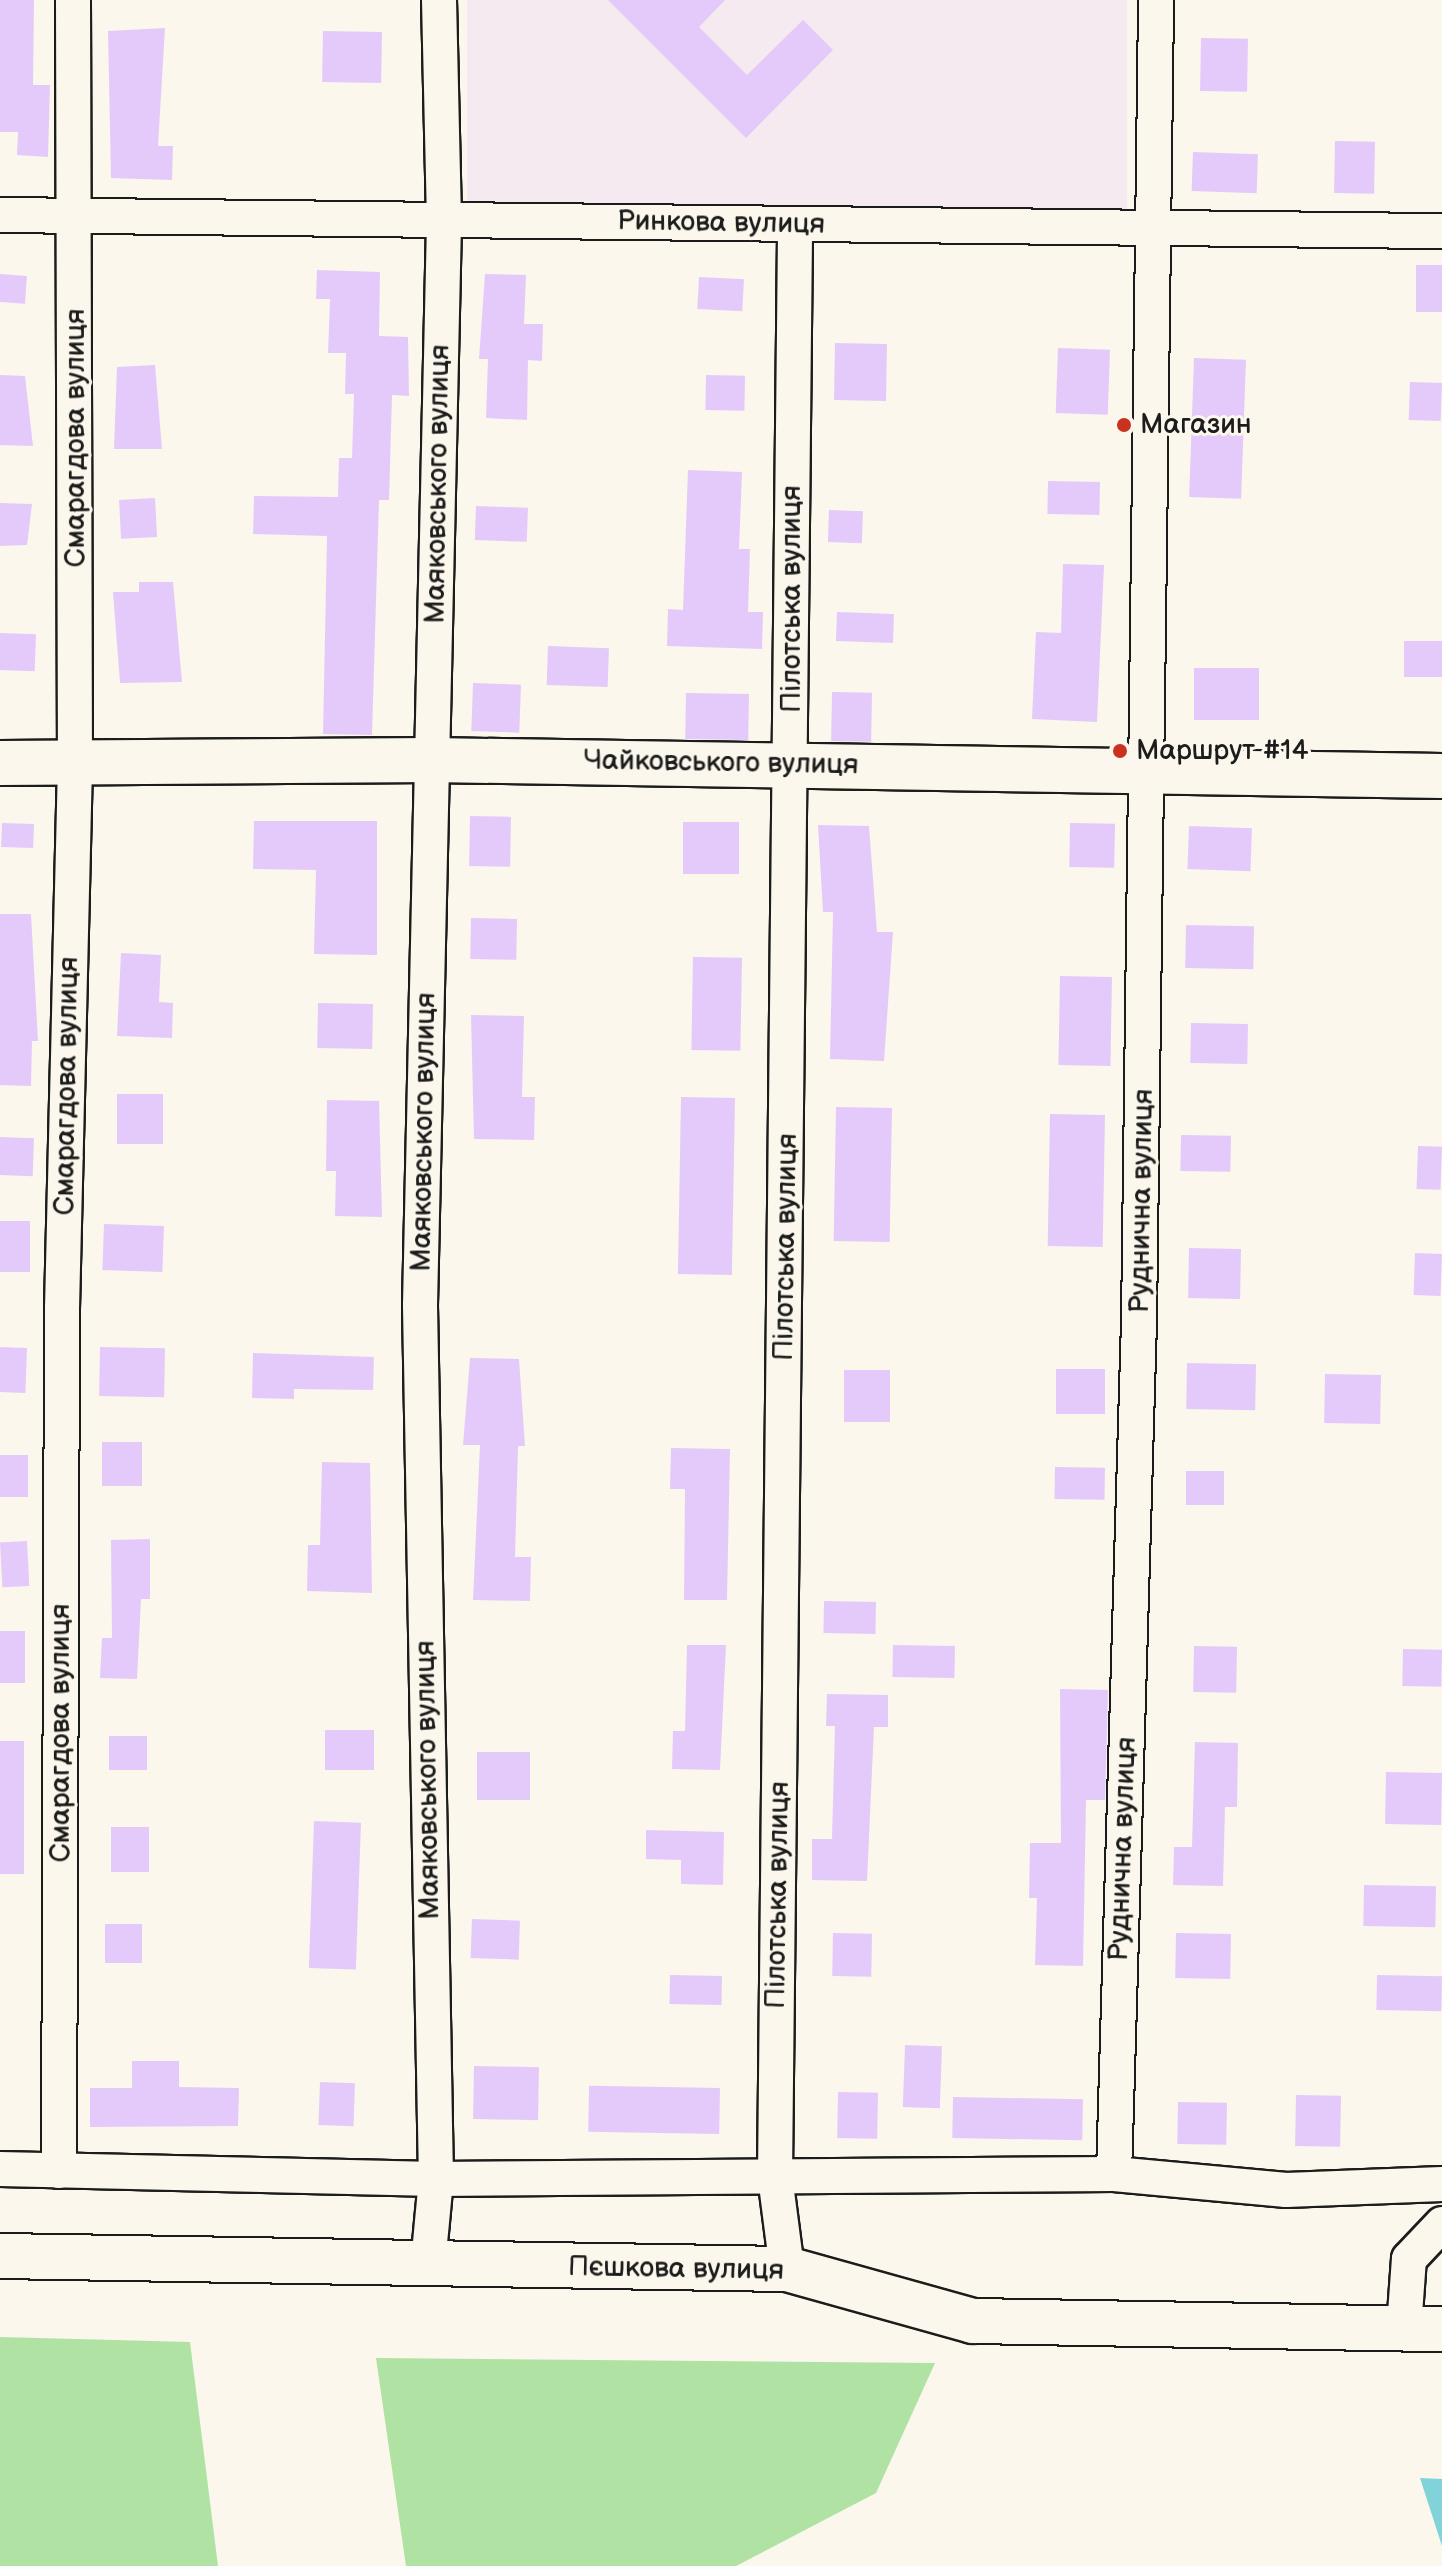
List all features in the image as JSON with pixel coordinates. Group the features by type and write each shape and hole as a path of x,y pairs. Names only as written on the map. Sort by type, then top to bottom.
{"street":[{"name":"Смарагдова вулиця","path":"59,2171 62,1308 75,764 76,217 73,0"},
{"name":"Маяковського вулиця","path":"428,2264 436,2179 420,1305 444,220 439,0"},
{"name":"Руднична вулиця","path":"1114,2174 1150,767 1151,228 1156,0"},
{"name":"Ринкова вулиця","path":"0,215 1442,231"},
{"name":"Пілотська вулиця","path":"787,2269 775,2176 795,224"},
{"name":"Чайковського вулиця","path":"0,763 433,760 1150,767 1442,776"},
{"path":"0,2169 436,2179 1114,2174 1286,2190 1442,2184"},
{"path":"1423,2329 1409,2259 1442,2224"},
{"name":"Пєшкова вулиця","path":"0,2256 787,2269 973,2321 1423,2329"}],"shaded area":[{"path":"467,0 1127,0 1127,209 467,209"}],"green space":[{"path":"0,2337 190,2342 218,2566 0,2566"},
{"path":"376,2358 935,2363 876,2493 736,2566 406,2566"}],"water":[{"path":"1420,2478 1442,2479 1442,2546"}],"building":[{"path":"0,0 34,0 33,85 50,85 48,157 17,155 18,132 0,132"},
{"path":"608,0 725,0 699,27 747,75 803,20 833,50 746,138"},
{"path":"165,28 158,146 173,146 172,180 111,178 108,31"},
{"path":"323,31 382,32 381,83 322,82"},
{"path":"1201,38 1248,39 1247,92 1200,91"},
{"path":"1335,141 1375,142 1374,194 1334,193"},
{"path":"1193,152 1258,154 1257,193 1192,191"},
{"path":"1416,265 1442,265 1442,312 1416,312"},
{"path":"317,270 380,272 379,336 408,337 409,396 392,395 389,500 379,500 372,735 323,734 327,536 253,534 254,496 338,497 339,458 352,458 354,394 345,394 346,353 328,353 330,299 316,299"},
{"path":"0,274 27,276 25,304 0,302"},
{"path":"485,274 526,275 524,324 543,324 542,361 528,360 527,420 486,418 488,359 479,359"},
{"path":"699,277 744,279 742,311 697,309"},
{"path":"835,343 887,344 886,401 834,400"},
{"path":"1058,348 1110,350 1108,415 1056,413"},
{"path":"1194,358 1246,360 1241,499 1189,497"},
{"path":"155,365 162,449 114,449 117,367"},
{"path":"0,375 25,376 33,446 0,445"},
{"path":"706,375 745,376 744,411 705,410"},
{"path":"1410,382 1442,383 1441,421 1409,420"},
{"path":"688,470 742,472 739,549 750,549 748,612 763,612 762,649 667,646 668,609 683,610"},
{"path":"1048,481 1100,482 1099,515 1047,514"},
{"path":"155,498 157,537 121,539 119,500"},
{"path":"0,503 32,504 27,545 0,546"},
{"path":"476,506 528,508 527,542 475,540"},
{"path":"829,510 863,511 862,543 828,542"},
{"path":"1063,564 1104,565 1097,722 1032,719 1036,632 1061,633"},
{"path":"139,582 173,582 182,682 120,683 113,592 139,592"},
{"path":"837,612 894,614 893,643 836,641"},
{"path":"0,633 36,634 35,671 0,670"},
{"path":"1404,641 1442,641 1442,677 1404,677"},
{"path":"548,646 609,648 608,687 547,685"},
{"path":"1194,668 1259,668 1259,720 1194,720"},
{"path":"473,683 521,685 519,733 471,731"},
{"path":"832,692 872,693 871,742 831,741"},
{"path":"686,693 749,694 748,740 685,739"},
{"path":"470,816 511,817 510,867 469,866"},
{"path":"254,821 377,821 377,955 314,954 316,870 253,869"},
{"path":"683,822 739,822 739,874 683,874"},
{"path":"2,823 34,824 33,848 1,847"},
{"path":"1070,823 1115,824 1114,868 1069,867"},
{"path":"818,825 869,826 877,932 893,932 884,1061 830,1059 833,912 823,912"},
{"path":"1189,826 1252,828 1250,871 1187,869"},
{"path":"0,914 31,914 38,1041 32,1041 31,1086 0,1085"},
{"path":"471,918 517,919 516,960 470,959"},
{"path":"1186,925 1254,926 1253,969 1185,968"},
{"path":"121,953 161,955 159,1002 173,1003 172,1038 117,1036"},
{"path":"693,957 742,958 740,1051 691,1050"},
{"path":"1060,976 1112,977 1110,1066 1058,1065"},
{"path":"318,1003 373,1004 372,1049 317,1048"},
{"path":"471,1015 524,1016 522,1097 535,1097 534,1140 474,1139"},
{"path":"1191,1023 1248,1024 1247,1064 1190,1063"},
{"path":"117,1094 163,1094 163,1144 117,1144"},
{"path":"681,1097 735,1098 732,1275 678,1274"},
{"path":"327,1100 379,1101 382,1217 335,1216 336,1171 326,1171"},
{"path":"836,1107 892,1108 890,1242 834,1241"},
{"path":"1050,1114 1105,1115 1103,1247 1048,1246"},
{"path":"1181,1135 1231,1136 1230,1172 1180,1171"},
{"path":"0,1137 34,1138 33,1176 0,1175"},
{"path":"1418,1146 1442,1147 1440,1190 1416,1189"},
{"path":"0,1221 30,1221 30,1272 0,1272"},
{"path":"104,1224 164,1226 162,1272 102,1270"},
{"path":"1189,1248 1241,1249 1240,1299 1188,1298"},
{"path":"1415,1253 1442,1254 1441,1296 1414,1295"},
{"path":"0,1347 27,1348 25,1393 0,1392"},
{"path":"100,1347 165,1348 164,1397 99,1396"},
{"path":"253,1353 374,1357 373,1390 294,1389 294,1399 252,1398"},
{"path":"470,1358 519,1359 525,1446 518,1446 515,1557 531,1557 530,1601 473,1600 480,1445 463,1445"},
{"path":"1187,1363 1256,1364 1255,1410 1186,1409"},
{"path":"1056,1369 1105,1369 1105,1414 1056,1414"},
{"path":"844,1370 890,1370 890,1422 844,1422"},
{"path":"1325,1374 1381,1375 1380,1424 1324,1423"},
{"path":"102,1442 142,1442 142,1486 102,1486"},
{"path":"671,1448 730,1449 727,1600 684,1600 685,1489 670,1489"},
{"path":"0,1455 28,1455 28,1497 0,1497"},
{"path":"322,1462 370,1463 372,1593 307,1591 308,1545 320,1545"},
{"path":"1055,1467 1105,1468 1104,1500 1054,1499"},
{"path":"1186,1471 1224,1471 1224,1505 1186,1505"},
{"path":"150,1539 150,1599 141,1599 137,1679 100,1678 102,1638 112,1638 111,1540"},
{"path":"27,1541 29,1586 2,1587 0,1542"},
{"path":"824,1601 876,1602 875,1634 823,1633"},
{"path":"0,1631 25,1631 25,1683 0,1683"},
{"path":"687,1645 726,1645 720,1770 672,1769 673,1731 685,1731"},
{"path":"893,1645 955,1646 954,1678 892,1677"},
{"path":"1194,1646 1237,1647 1236,1693 1193,1692"},
{"path":"1403,1649 1442,1650 1441,1687 1402,1686"},
{"path":"1060,1689 1108,1690 1105,1800 1086,1800 1083,1966 1035,1965 1037,1898 1029,1898 1030,1843 1061,1843"},
{"path":"827,1694 888,1695 888,1727 874,1727 867,1881 812,1880 812,1839 832,1839 835,1726 826,1726"},
{"path":"325,1730 374,1730 374,1770 325,1770"},
{"path":"109,1736 147,1736 147,1770 109,1770"},
{"path":"0,1741 24,1741 24,1874 0,1874"},
{"path":"1195,1742 1238,1743 1237,1807 1225,1807 1223,1886 1173,1885 1174,1847 1192,1847"},
{"path":"477,1752 530,1752 530,1800 477,1800"},
{"path":"1386,1772 1442,1773 1441,1825 1385,1824"},
{"path":"314,1821 361,1823 356,1970 309,1968"},
{"path":"111,1827 149,1827 149,1872 111,1872"},
{"path":"646,1830 724,1832 723,1885 681,1884 681,1860 646,1859"},
{"path":"1364,1885 1436,1886 1435,1927 1363,1926"},
{"path":"472,1919 520,1921 519,1960 471,1958"},
{"path":"105,1924 142,1924 142,1963 105,1963"},
{"path":"833,1933 872,1934 871,1977 832,1976"},
{"path":"1176,1933 1231,1934 1230,1979 1175,1978"},
{"path":"670,1975 722,1976 721,2005 669,2004"},
{"path":"1377,1975 1442,1976 1441,2011 1376,2010"},
{"path":"905,2045 942,2046 940,2108 903,2107"},
{"path":"132,2061 179,2061 179,2087 239,2088 238,2126 90,2127 90,2088 132,2088"},
{"path":"474,2066 539,2067 538,2120 473,2119"},
{"path":"320,2082 355,2083 353,2126 318,2125"},
{"path":"589,2086 720,2088 719,2134 588,2132"},
{"path":"838,2092 878,2093 877,2139 837,2138"},
{"path":"1296,2095 1341,2096 1340,2147 1295,2146"},
{"path":"953,2097 1083,2099 1082,2140 952,2138"},
{"path":"1178,2102 1227,2103 1226,2145 1177,2144"}],"place":[{"name":"Магазин","path":"1124,425"},
{"name":"Маршрут #14","path":"1120,751"}]}
